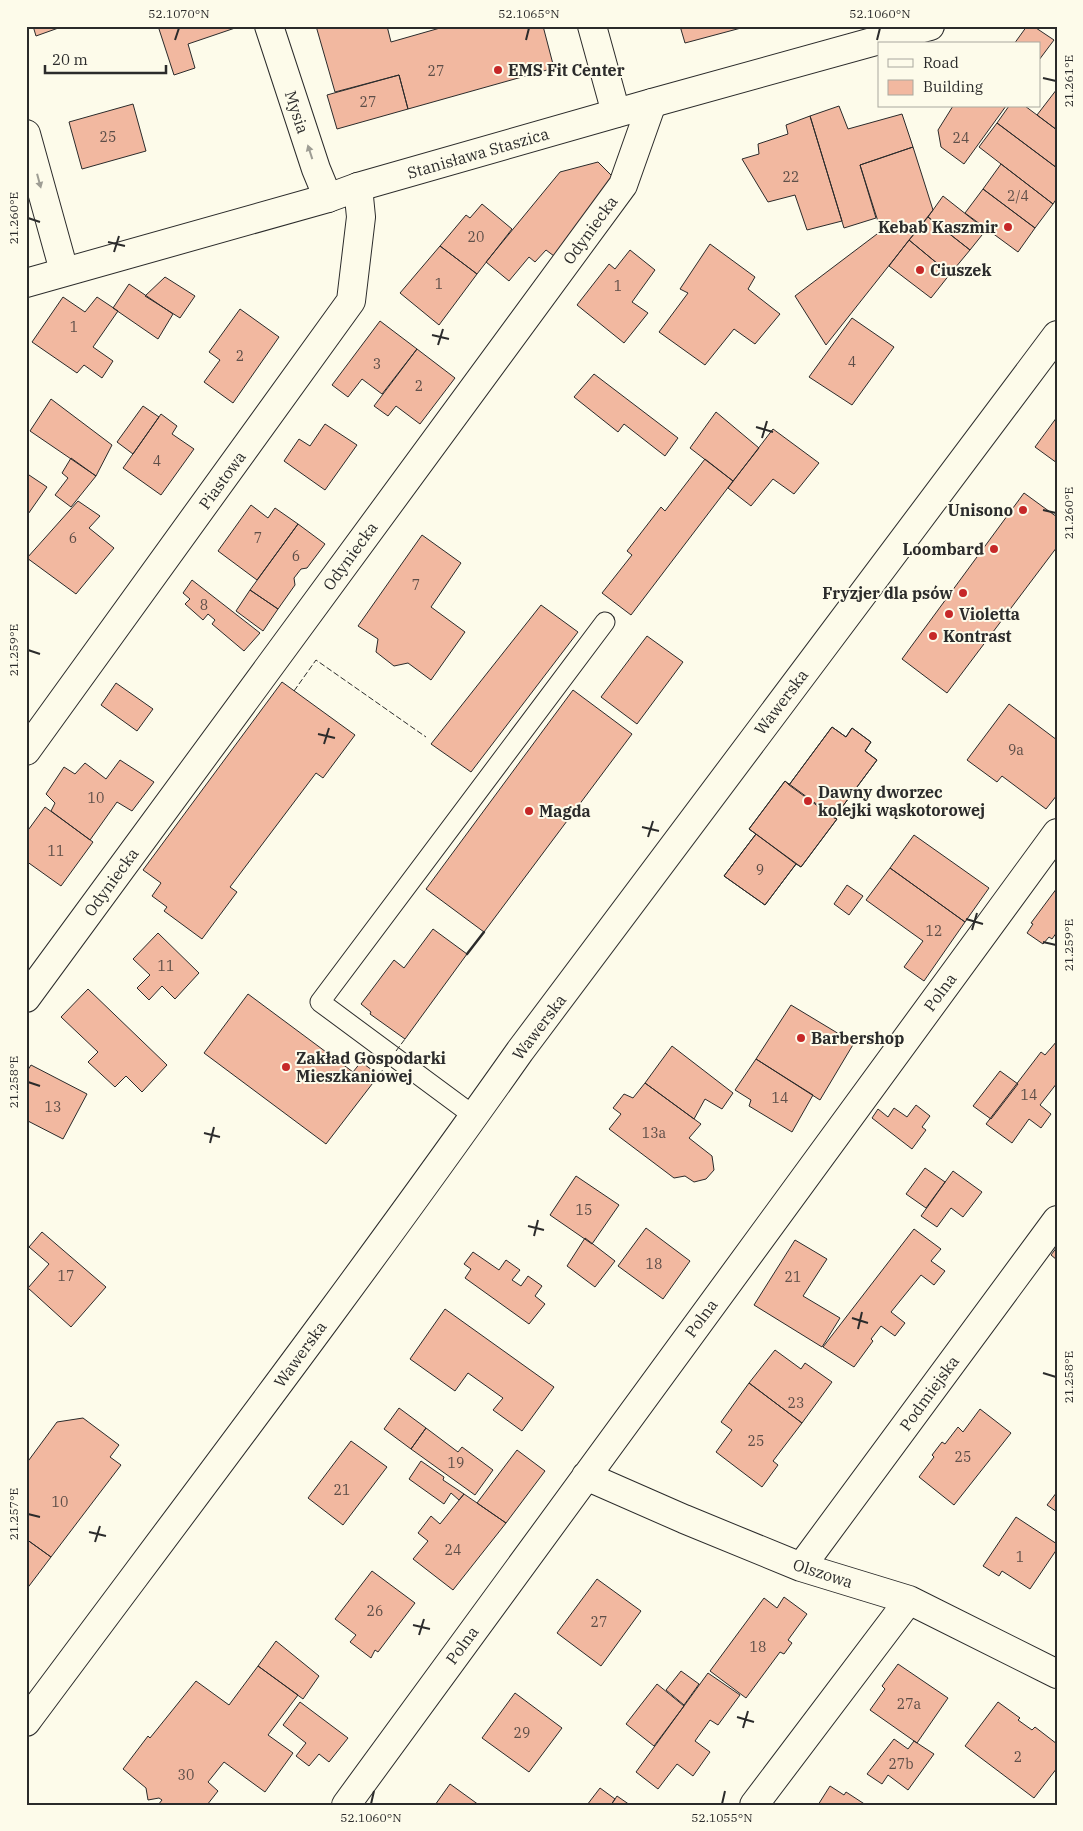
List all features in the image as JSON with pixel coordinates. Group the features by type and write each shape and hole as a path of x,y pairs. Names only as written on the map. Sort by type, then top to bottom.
{"street":[{"name":"Mysia","path":"269,26 316,169 328,198"},
{"path":"592,26 616,113"},
{"name":"Stanisława Staszica","path":"26,283 328,198 358,187 616,113 930,26"},
{"name":"Odyniecka","path":"26,998 623,185 652,103"},
{"path":"26,134 64,271"},
{"name":"Piastowa","path":"26,751 351,301 361,217 358,187"},
{"name":"Wawerska","path":"26,1722 272,1392 520,1051 1057,335"},
{"name":"Polna","path":"346,1805 1057,832"},
{"name":"Podmiejska","path":"801,1567 1057,1220"},
{"name":"Olszowa","path":"586,1476 801,1567 909,1600 1057,1674"},
{"path":"754,1805 909,1600"}],"lane":[{"path":"474,1116 320,1002 605,622"}],"building":[{"path":"33,26 64,26 36,36"},
{"path":"158,26 241,26 188,44 195,68 174,75"},
{"path":"316,26 387,26 391,42 447,26 543,26 554,68 408,109 399,75 335,92"},
{"path":"680,26 741,26 741,28 685,43"},
{"path":"1027,26 1033,26 1054,40 1040,59 1040,42 1015,42"},
{"path":"399,75 408,109 337,129 327,95"},
{"path":"1057,89 1057,130 1037,115"},
{"path":"133,104 146,151 82,169 69,122"},
{"path":"839,106 848,129 902,114 913,147 860,165 876,218 844,228 810,116"},
{"path":"952,108 1005,108 964,164 941,147 938,130"},
{"path":"1008,108 1028,108 1057,130 1057,168 997,123"},
{"path":"810,116 842,221 807,230 795,195 768,202 742,159 759,154 758,144 788,134 786,125"},
{"path":"997,123 1057,168 1057,198 1053,204 979,147"},
{"path":"913,147 933,210 826,345 795,296 881,231 860,165"},
{"path":"598,162 617,181 554,256 546,250 535,262 529,257 509,281 486,262 560,172"},
{"path":"1001,164 1053,204 1035,228 983,189"},
{"path":"983,189 1035,228 1018,252 965,213"},
{"path":"943,196 986,230 970,250 928,217"},
{"path":"482,204 512,229 477,274 440,246 466,215 470,218"},
{"path":"928,217 970,250 950,274 909,240"},
{"name":"Ciuszek","path":"909,240 950,274 931,298 889,266"},
{"path":"710,244 755,277 748,289 780,314 755,344 734,329 705,365 659,332 688,293 680,289"},
{"path":"440,246 477,274 439,325 400,293"},
{"path":"630,250 655,270 632,302 648,313 624,343 577,305 609,264 615,269"},
{"path":"165,277 195,296 180,318 145,296"},
{"path":"129,284 173,314 158,339 113,308"},
{"path":"63,297 85,312 97,297 118,311 93,347 113,361 102,378 84,365 77,373 32,342"},
{"path":"240,309 279,337 233,403 204,382 220,360 209,352"},
{"path":"852,318 894,347 852,405 809,377"},
{"path":"380,321 417,349 382,394 362,379 348,397 332,385"},
{"path":"417,349 455,378 420,424 396,406 388,416 374,406"},
{"path":"594,374 678,438 665,456 624,424 618,432 574,397"},
{"path":"51,399 112,445 96,476 30,431"},
{"path":"143,406 159,417 133,454 117,442"},
{"path":"716,412 759,448 733,481 690,448"},
{"path":"161,414 177,426 172,434 194,449 161,495 123,468"},
{"path":"1057,417 1057,463 1035,447"},
{"path":"325,424 357,445 325,490 284,461 299,439 310,446"},
{"path":"773,429 819,463 794,494 773,479 751,506 728,488"},
{"path":"71,458 96,476 71,507 55,495 68,478 62,473"},
{"path":"705,459 733,481 631,615 602,593 632,555 627,551 661,507 665,511"},
{"path":"26,473 47,487 26,517"},
{"path":"1024,493 1057,517 1057,547 947,693 902,659"},
{"path":"78,501 100,516 89,528 114,548 76,594 27,558"},
{"path":"251,505 268,518 275,508 298,524 257,580 218,551"},
{"path":"298,524 325,544 307,568 301,569 294,578 295,585 278,609 250,590"},
{"path":"422,535 461,563 431,607 465,632 431,680 408,663 394,666 376,652 378,639 358,626"},
{"path":"192,580 260,633 244,651 212,624 215,620 208,614 203,620 185,604 190,599 183,593"},
{"path":"250,590 278,609 263,631 236,611"},
{"path":"541,605 578,632 471,772 431,744"},
{"path":"647,636 683,662 637,724 601,697"},
{"path":"282,682 355,735 323,778 316,773 230,887 237,892 202,939 164,911 167,907 152,896 161,883 143,870"},
{"path":"116,683 153,709 137,731 101,705"},
{"name":"Magda","path":"573,690 632,734 484,932 426,889"},
{"path":"1009,704 1057,740 1057,795 1046,809 1002,776 997,782 967,760"},
{"path":"832,727 846,737 852,728 871,742 865,751 877,760 834,818 789,785"},
{"name":"Dawny dworzec kolejki wąskotorowej","path":"832,727 846,737 852,728 871,742 865,751 877,760 834,818 837,819 801,867 796,864 765,905 724,876 756,834 749,829 785,781 789,785"},
{"path":"120,760 154,782 132,811 117,802 90,840 51,811 55,803 46,794 64,767 75,774 85,763 106,779"},
{"path":"785,781 837,819 801,867 749,829"},
{"path":"45,807 93,842 61,886 26,861 26,833"},
{"path":"756,834 796,864 765,905 724,876"},
{"path":"914,835 989,888 965,922 890,868"},
{"path":"890,868 965,922 924,981 904,967 923,941 866,900"},
{"path":"847,885 863,896 849,915 834,904"},
{"path":"1057,888 1057,932 1052,939 1049,937 1043,944 1027,933 1033,924 1031,923"},
{"path":"433,929 467,954 405,1039 370,1014 371,1012 361,1004 394,960 404,968"},
{"path":"158,933 199,973 175,999 162,986 149,1000 137,988 150,975 133,959"},
{"path":"88,989 167,1065 142,1092 126,1076 115,1087 88,1062 98,1052 61,1017"},
{"path":"248,994 353,1072 361,1062 379,1075 326,1144 204,1053"},
{"path":"791,1005 854,1043 820,1100 756,1059"},
{"path":"1057,1041 1057,1083 1040,1105 1051,1114 1041,1128 1029,1119 1012,1143 986,1124 1041,1052 1045,1055"},
{"path":"672,1046 733,1093 722,1109 705,1099 694,1119 645,1083"},
{"path":"756,1059 813,1095 792,1132 749,1106 751,1100 735,1090"},
{"path":"31,1065 87,1094 63,1139 26,1120 26,1073"},
{"path":"1000,1071 1018,1084 991,1119 973,1106"},
{"path":"645,1083 701,1124 689,1138 712,1156 714,1170 706,1179 694,1182 685,1176 674,1178 609,1129 621,1114 613,1108 624,1094 633,1098"},
{"path":"916,1105 930,1116 922,1127 926,1130 912,1149 872,1118 878,1109 888,1117 894,1108 907,1117"},
{"path":"925,1168 945,1182 926,1208 906,1194"},
{"path":"953,1171 982,1192 963,1217 951,1208 937,1227 921,1216"},
{"path":"576,1176 619,1205 592,1244 550,1215"},
{"path":"646,1228 690,1261 663,1299 618,1266"},
{"path":"914,1229 941,1249 931,1261 945,1271 934,1285 921,1275 891,1312 905,1323 895,1336 881,1326 871,1339 873,1341 854,1367 823,1347"},
{"path":"42,1232 106,1287 71,1327 28,1288 49,1264 29,1247"},
{"path":"585,1238 615,1261 595,1287 567,1266"},
{"path":"795,1240 827,1259 803,1296 840,1318 822,1347 754,1305"},
{"path":"1057,1247 1057,1260 1051,1255"},
{"path":"473,1252 499,1270 506,1260 520,1270 512,1280 521,1286 528,1276 542,1286 535,1296 545,1304 529,1324 465,1278 471,1269 464,1264"},
{"path":"445,1309 554,1387 522,1431 493,1410 503,1398 468,1373 455,1391 410,1359"},
{"path":"775,1350 801,1369 805,1363 832,1382 802,1423 749,1383"},
{"path":"749,1383 802,1423 773,1461 778,1465 762,1487 716,1452 732,1430 721,1422"},
{"path":"399,1408 426,1428 411,1449 384,1429"},
{"path":"980,1409 1011,1433 954,1505 919,1477 934,1457 932,1455 942,1442 945,1444 958,1427 963,1432"},
{"path":"83,1418 119,1445 110,1457 121,1465 51,1557 26,1539 26,1464 57,1422"},
{"path":"426,1428 458,1452 462,1447 493,1470 475,1495 411,1449"},
{"path":"351,1441 387,1467 343,1525 308,1498"},
{"path":"517,1450 545,1471 506,1523 477,1503"},
{"path":"421,1461 444,1477 443,1480 464,1494 459,1500 451,1493 444,1504 409,1479"},
{"path":"1057,1492 1057,1512 1047,1505"},
{"path":"464,1494 506,1523 453,1590 413,1559 428,1541 418,1533 431,1516 440,1524"},
{"path":"1016,1517 1057,1544 1057,1549 1030,1589 1002,1571 999,1576 983,1566"},
{"path":"26,1539 51,1557 26,1590"},
{"path":"372,1571 415,1603 378,1652 375,1650 371,1658 350,1642 356,1635 335,1619"},
{"path":"597,1579 641,1611 601,1666 557,1633"},
{"path":"784,1597 807,1614 788,1640 792,1643 784,1654 780,1652 746,1698 710,1671 764,1598 777,1608"},
{"path":"276,1641 319,1676 303,1699 258,1666"},
{"path":"898,1664 948,1698 917,1743 870,1710 885,1689 882,1686"},
{"path":"258,1666 298,1695 268,1735 293,1753 265,1792 224,1762 208,1782 218,1791 207,1805 158,1805 162,1800 159,1798 148,1800 146,1788 123,1769 148,1736 150,1738 196,1681 229,1705"},
{"path":"681,1671 699,1684 684,1705 666,1690"},
{"path":"708,1673 740,1695 718,1725 710,1720 695,1741 710,1752 693,1776 677,1764 658,1789 636,1772"},
{"path":"657,1684 684,1706 654,1746 626,1724"},
{"path":"515,1693 562,1728 529,1772 482,1738"},
{"path":"300,1702 348,1738 329,1762 319,1754 309,1766 296,1756 306,1743 283,1725"},
{"path":"998,1702 1020,1718 1018,1720 1032,1730 1035,1727 1057,1744 1057,1768 1034,1798 965,1746"},
{"path":"894,1739 908,1749 914,1741 934,1754 908,1790 888,1775 882,1784 867,1774"},
{"path":"450,1784 479,1805 435,1805"},
{"path":"830,1786 844,1795 846,1792 866,1805 818,1805"},
{"path":"600,1788 615,1799 611,1805 587,1805"},
{"path":"617,1796 630,1805 611,1805"}],"fence":[{"path":"294,691 316,660 426,737"},
{"path":"396,1051 405,1039"},
{"path":"379,1075 389,1061"}],"wall":[{"path":"467,954 484,932"}],"place":[{"name":"EMS Fit Center","path":"498,70"},
{"name":"Kebab Kaszmir","path":"1008,227"},
{"name":"Ciuszek","path":"920,270"},
{"name":"Unisono","path":"1023,510"},
{"name":"Loombard","path":"994,549"},
{"name":"Fryzjer dla psów","path":"963,593"},
{"name":"Violetta","path":"949,614"},
{"name":"Kontrast","path":"933,636"},
{"name":"Dawny dworzec kolejki wąskotorowej","path":"808,801"},
{"name":"Magda","path":"529,811"},
{"name":"Barbershop","path":"801,1038"},
{"name":"Zakład Gospodarki Mieszkaniowej","path":"286,1067"}]}
